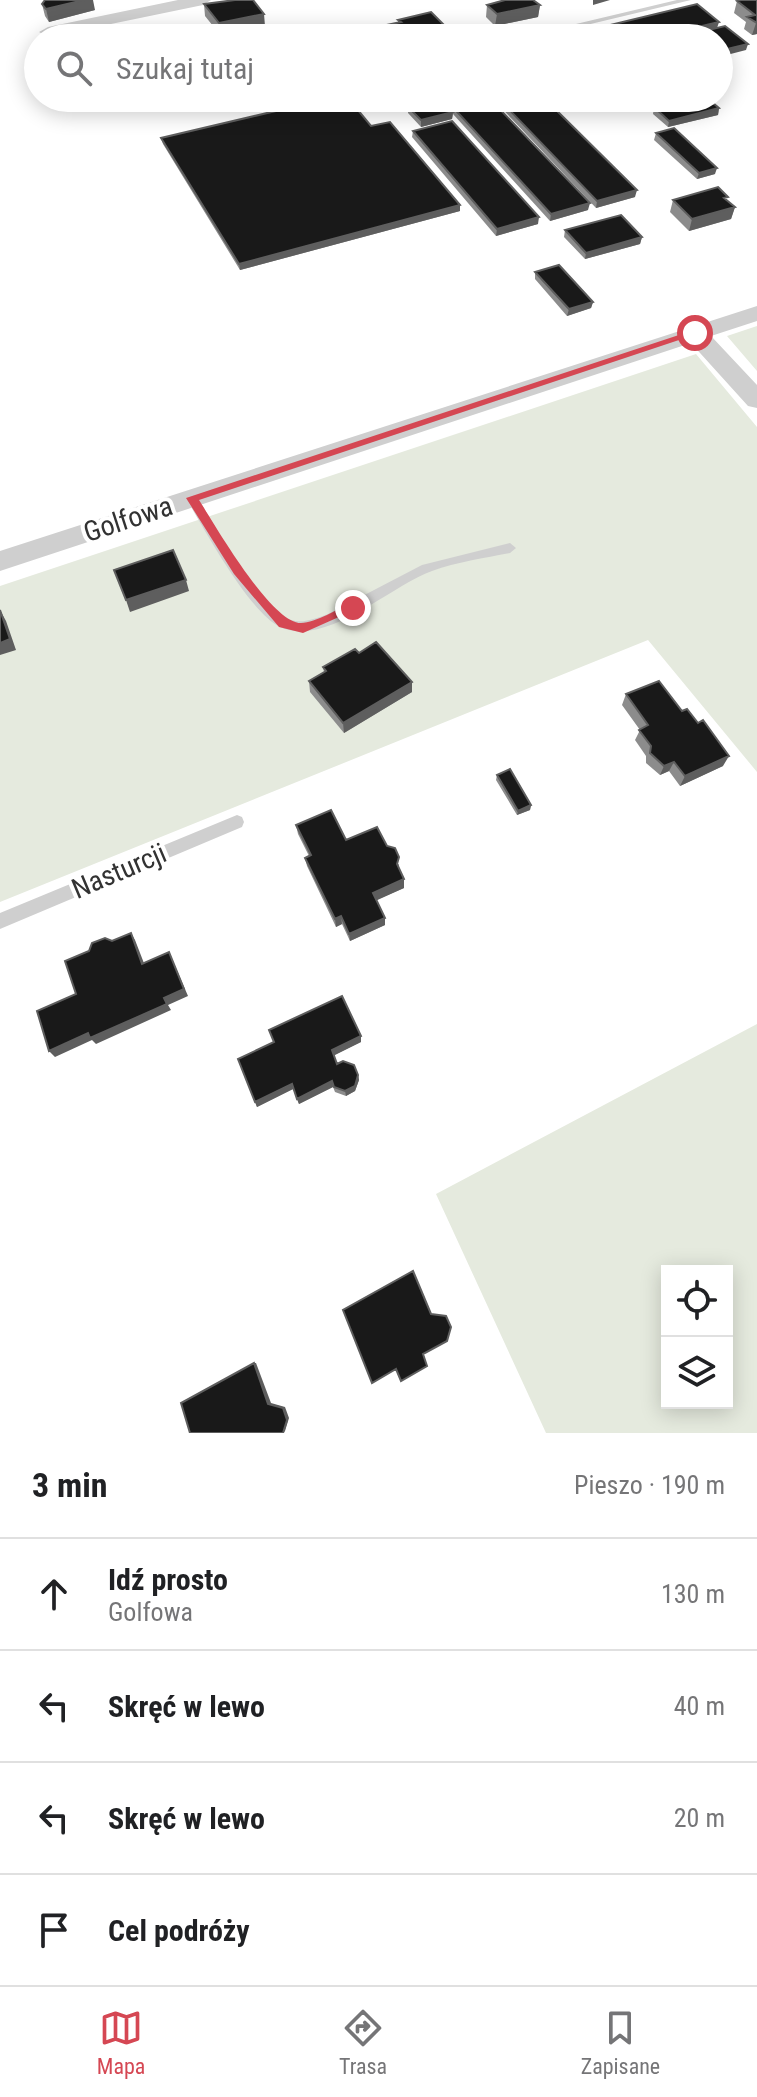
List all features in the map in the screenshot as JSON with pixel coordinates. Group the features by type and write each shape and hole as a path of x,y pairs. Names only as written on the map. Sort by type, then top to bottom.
{"street":[{"path":"87,24 203,0"},
{"name":"Golfowa","path":"0,561 757,313"},
{"path":"695,333 757,400"}],"lane":[{"path":"582,24 687,0"},
{"path":"192,498 238,571 283,623 303,628 353,608 424,568 510,548"},
{"name":"Nasturcji","path":"0,921 237,822"}],"shaded area":[{"path":"757,326 757,371 727,336"},
{"path":"696,354 757,427 757,772 648,640 0,902 0,586"},
{"path":"757,1024 757,1433 546,1433 436,1194"}],"building":[{"path":"45,0 84,0 46,9 42,4"},
{"path":"253,0 264,14 219,23 204,4"},
{"path":"505,0 533,0 540,5 497,14 487,5"},
{"path":"757,0 757,23 747,17 755,15 737,1"},
{"path":"697,4 719,22 710,24 614,24"},
{"path":"431,12 443,24 391,24 401,22 398,20"},
{"path":"733,32 748,44 733,48"},
{"path":"272,112 360,112 371,126 390,122 460,205 239,264 161,138"},
{"path":"413,112 453,112 421,120"},
{"path":"457,112 502,112 590,203 551,214"},
{"path":"511,112 558,112 637,190 597,201"},
{"path":"659,112 704,112 669,121"},
{"path":"452,121 539,217 497,229 413,131"},
{"path":"674,128 717,168 699,173 656,133"},
{"path":"718,187 728,197 724,198 735,207 692,219 673,200"},
{"path":"621,215 642,237 586,253 565,230"},
{"path":"559,265 593,302 569,309 535,272"},
{"path":"173,550 186,580 126,600 114,570"},
{"path":"0,610 10,639 0,643"},
{"path":"376,642 412,682 343,723 309,681 326,671 323,667 355,649 359,653"},
{"path":"659,681 682,711 687,709 698,723 703,720 729,756 685,776 674,762 664,766 650,753 651,746 639,730 648,725 626,694"},
{"path":"510,769 531,805 518,811 497,775"},
{"path":"331,810 346,840 377,827 387,846 395,848 399,857 397,864 404,879 373,893 385,918 349,934 341,916 335,919 305,858 311,855 296,825"},
{"path":"131,933 142,964 169,952 184,989 164,998 167,1004 90,1038 88,1033 49,1051 37,1011 76,994 65,961 89,951 92,943 105,938 112,941"},
{"path":"342,996 361,1036 332,1050 337,1064 343,1061 354,1065 358,1075 355,1086 345,1091 334,1087 332,1081 297,1099 292,1084 255,1102 238,1059 274,1042 269,1030"},
{"path":"413,1271 431,1314 446,1316 451,1327 447,1341 423,1354 427,1366 401,1381 396,1369 372,1383 343,1310"},
{"path":"254,1363 268,1404 283,1408 287,1420 283,1433 190,1433 181,1403"}],"route":[{"path":"353,608 303,628 283,623 238,571 192,498 695,333"}]}
